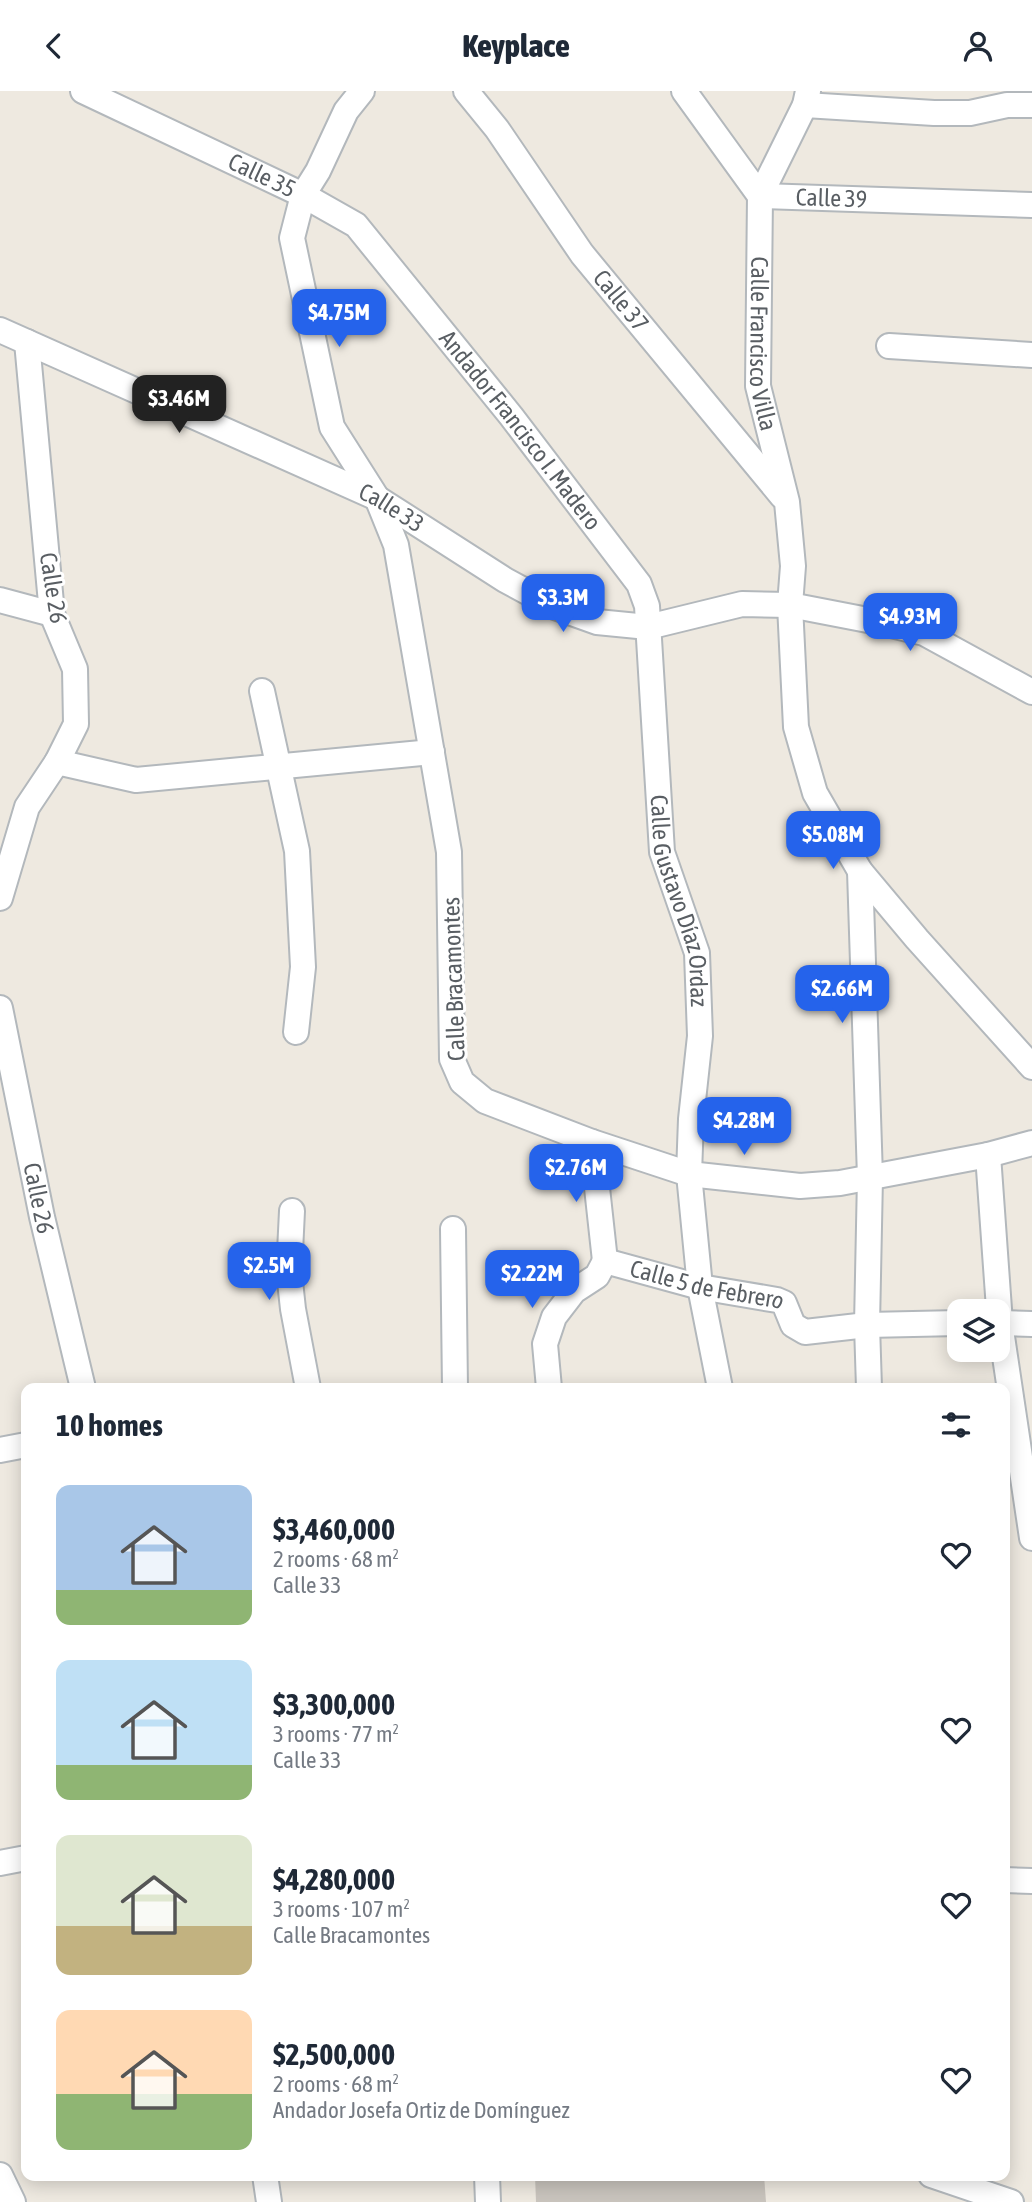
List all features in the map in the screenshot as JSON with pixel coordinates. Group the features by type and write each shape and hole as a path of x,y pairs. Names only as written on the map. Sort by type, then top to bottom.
{"street":[{"name":"Calle 35","path":"83,91 303,195 292,238 332,427 377,498"},
{"path":"303,195 318,171 346,111 362,91"},
{"name":"Calle 37","path":"466,91 498,129 582,254 787,502"},
{"name":"Calle 39","path":"684,91 761,196 1032,205"},
{"path":"807,98 934,113 970,113 1007,105 1032,105"},
{"name":"Calle Francisco Villa","path":"807,98 761,196 758,386 787,502 793,566 790,605 796,727 815,793 860,871 1032,1067"},
{"name":"Andador Francisco I. Madero","path":"303,195 356,225 512,416 639,584 648,605 648,627"},
{"name":"Calle 33","path":"0,330 377,498 505,580 555,607 597,622 648,627 742,604 790,605 924,633 1032,692"},
{"name":"Calle 26","path":"1,885 27,807 57,762 76,724 75,669 52,614 27,342"},
{"path":"889,346 1032,355"},
{"name":"Calle Bracamontes","path":"377,498 396,545 449,852 452,1059 462,1082 485,1101 592,1142 689,1174 800,1186 840,1183 1032,1143"},
{"path":"0,600 52,614"},
{"name":"Calle Gustavo Díaz Ordaz","path":"648,627 662,852 698,953 700,1036 691,1119 689,1174 700,1287 719,1383"},
{"path":"262,691 298,851 303,967 296,1032"},
{"path":"57,762 136,780 432,752"},
{"path":"860,871 870,1177 867,1325 869,1383"},
{"name":"Calle 26","path":"0,1009 42,1217 82,1383"},
{"path":"549,1383 545,1345 554,1317 574,1291 597,1276 606,1261 592,1142"},
{"path":"988,1154 997,1299"},
{"path":"292,1211 289,1272 307,1383"},
{"path":"453,1229 455,1383"},
{"name":"Calle 5 de Febrero","path":"606,1261 700,1287 784,1303 793,1325 805,1332 867,1325 947,1323"},
{"path":"1010,1323 1032,1324"},
{"path":"1005,1362 1008,1383"},
{"path":"1010,1395 1032,1538"},
{"path":"0,1450 21,1446"},
{"path":"0,1863 21,1859"},
{"path":"1010,1881 1032,1881"},
{"path":"0,2175 13,2202"},
{"path":"266,2181 269,2202"},
{"path":"487,2181 488,2202"},
{"path":"949,2181 1011,2202"}],"building":[{"path":"535,2181 764,2181 766,2202 536,2202"}]}
